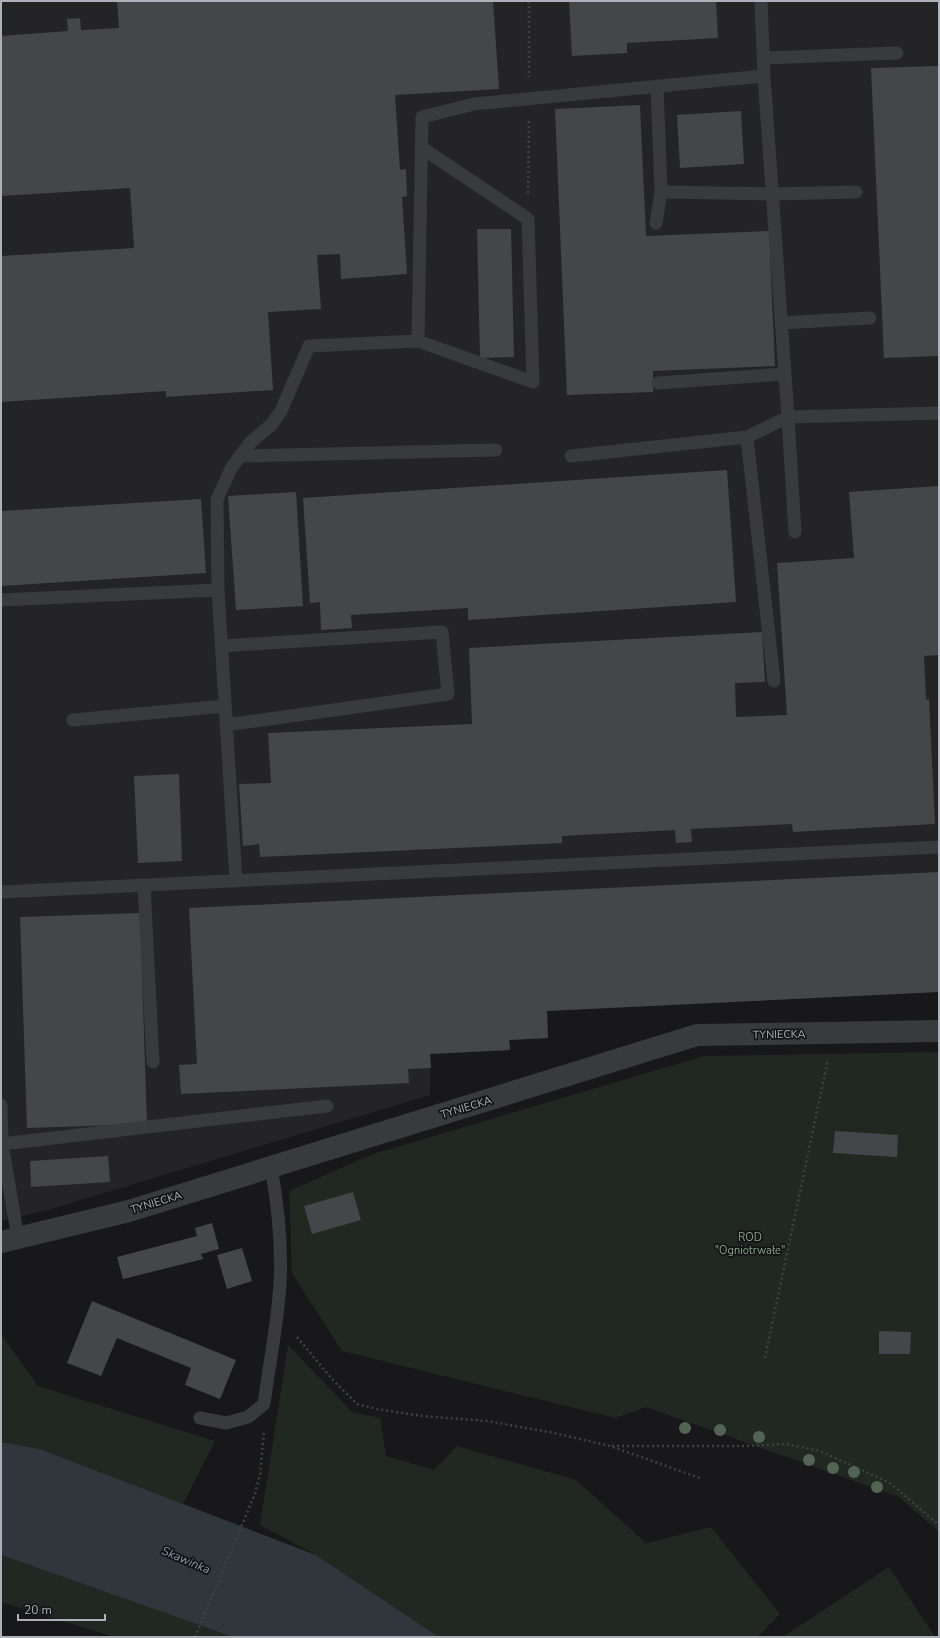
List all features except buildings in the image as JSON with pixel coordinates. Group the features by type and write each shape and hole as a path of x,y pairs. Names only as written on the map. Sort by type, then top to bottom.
{"street":[{"name":"TYNIECKA","path":"10,1240 129,1211 698,1035 939,1031"}],"lane":[{"path":"761,1 764,76 795,532"},
{"path":"763,58 897,54"},
{"path":"418,341 422,117 474,104 764,76"},
{"path":"656,223 661,192 657,86"},
{"path":"236,881 218,590 217,499 232,467 250,444 272,424 281,411 309,346 418,341 533,382 528,219 422,148"},
{"path":"661,192 772,194 856,192"},
{"path":"781,323 870,318"},
{"path":"658,383 784,374"},
{"path":"571,456 747,437 788,417 939,413"},
{"path":"747,437 774,681"},
{"path":"241,456 496,450"},
{"path":"1,600 218,590"},
{"path":"221,646 442,632 448,694 226,725"},
{"path":"74,720 225,706"},
{"path":"1,892 939,847"},
{"path":"144,885 152,1062"},
{"path":"1,1105 2,1144 10,1240"},
{"path":"2,1144 327,1106"},
{"path":"200,1418 226,1423 248,1417 264,1404 280,1283 280,1238 275,1192 270,1167"}],"path":[{"path":"765,1358 829,1055"},
{"path":"277,1311 307,1350 332,1379 357,1404 377,1409 422,1416 487,1421 554,1433 610,1446 700,1478"},
{"path":"195,1637 255,1494 260,1474 266,1414 264,1404"},
{"path":"610,1446 746,1446 786,1444 820,1451 890,1484 939,1525"}],"shaded area":[{"path":"1,1 939,1 939,992 547,1011 548,1038 510,1040 510,1050 431,1054 430,1095 51,1209 1,1221"}],"green space":[{"name":"ROD \"Ogniotrwałe\"","path":"939,1052 939,1532 899,1497 646,1407 615,1418 342,1351 292,1273 289,1191 373,1154 704,1056"},
{"path":"1,1334 38,1386 215,1441 183,1504 40,1449 1,1442"},
{"path":"288,1345 352,1412 380,1418 386,1456 434,1470 457,1446 576,1480 646,1543 711,1527 780,1614 757,1637 439,1637 316,1555 260,1525"},
{"path":"1,1555 233,1637 115,1637 1,1602"},
{"path":"889,1567 935,1637 783,1637"}],"water":[{"name":"Skawinka","path":"1,1442 40,1449 316,1555 439,1637 233,1637 1,1555"}]}
